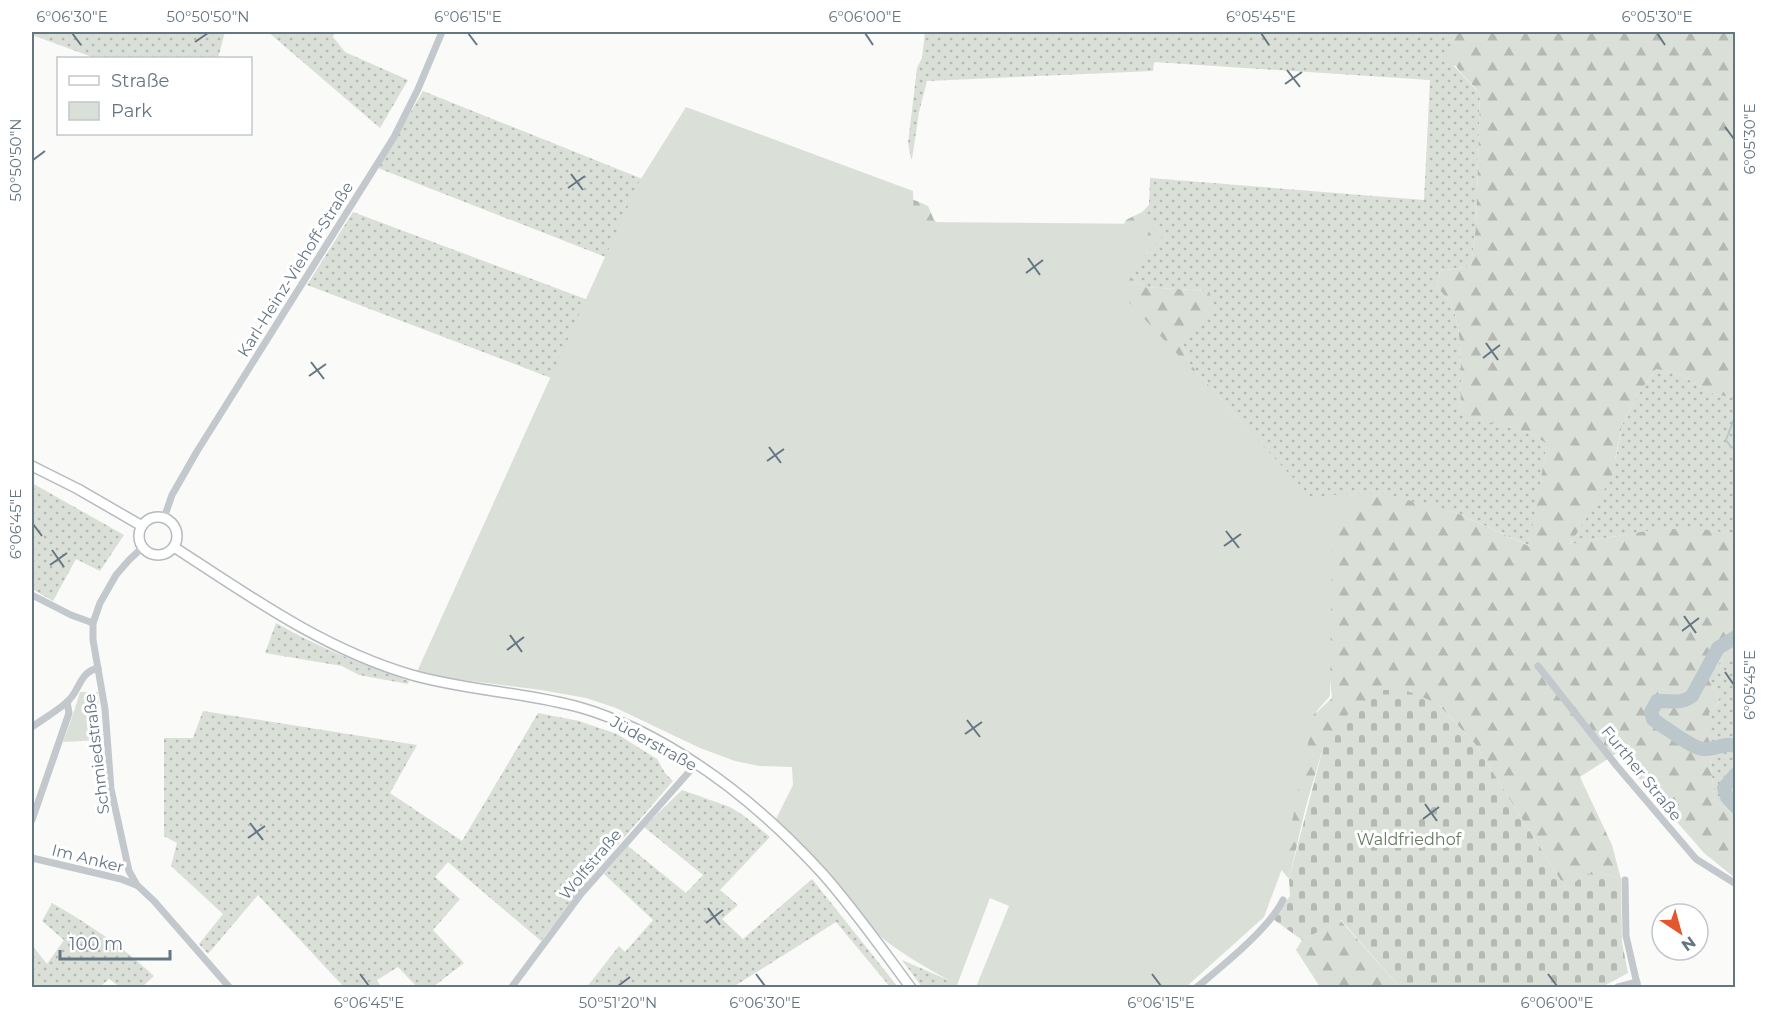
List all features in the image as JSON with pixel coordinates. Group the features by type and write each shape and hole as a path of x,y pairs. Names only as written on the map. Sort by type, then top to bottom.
{"main road":[{"path":"32,466 78,489 142,526"},
{"path":"152,518 164,518 174,524 176,541 174,547 164,554 153,554 143,547 139,537 142,526 152,518"},
{"name":"Jüderstraße","path":"174,547 256,600 357,656 414,676 582,708 638,730 696,764 773,825 823,875 911,987"}],"street":[{"name":"Karl-Heinz-Viehoff-Straße","path":"164,518 172,495 196,453 394,137 418,89 442,32"},
{"path":"32,595 71,615 93,623 100,603 116,575 143,547"},
{"name":"Schmiedstraße","path":"93,623 93,640 105,709 111,789 129,871 137,885 230,987"},
{"name":"Further Straße","path":"1538,666 1616,765 1696,859 1736,884"},
{"path":"32,727 67,702 86,674 91,669 98,668"},
{"path":"32,820 69,712 67,702"},
{"name":"Wolfstraße","path":"511,987 581,894 696,764"},
{"name":"Im Anker","path":"32,858 121,879 137,885"},
{"path":"1618,987 1638,985 1626,936 1624,880"},
{"path":"1196,987 1238,952 1277,911 1283,900"}],"green space":[{"path":"32,32 225,32 218,57 92,57 32,35"},
{"path":"268,32 335,32 333,37 345,52 408,80 380,128"},
{"path":"925,32 1455,32 1446,64 1453,65 1480,94 1476,226 1471,266 1440,271 1436,286 1451,304 1458,328 1461,358 1460,414 1531,433 1547,444 1530,546 1455,512 1309,498 1189,363 1182,344 1209,291 1144,287 1126,274 1163,235 1142,212 1149,205 1150,178 1424,200 1430,80 1154,62 1153,71 927,81 911,159 908,143 917,68 922,58"},
{"path":"1455,32 1735,32 1735,392 1730,397 1714,394 1677,373 1656,369 1639,393 1622,425 1611,479 1570,544 1659,529 1701,529 1735,534 1735,658 1730,655 1717,665 1708,679 1721,700 1709,713 1709,750 1715,802 1735,815 1735,878 1704,853 1617,753 1580,777 1612,845 1621,879 1601,873 1566,889 1475,744 1437,703 1323,748 1306,806 1289,879 1269,855 844,181 917,201 928,206 934,220 939,224 1122,228 1126,220 1142,212 1164,235 1126,274 1144,287 1209,291 1214,306 1182,344 1189,363 1309,498 1384,494 1455,512 1529,546 1547,444 1531,433 1460,415 1461,358 1458,328 1451,304 1436,286 1440,271 1471,266 1476,226 1480,94 1456,66 1445,64","holes":["1316,541 1332,698 1317,712 1293,687"]},
{"path":"423,91 645,180 608,258 378,168"},
{"path":"686,107 913,191 914,222 1152,224 1123,296 1311,497 1358,493 1332,541 1330,696 1314,714 1283,866 1264,917 1186,987 976,987 1009,906 990,898 957,985 917,962 877,934 831,887 776,819 793,785 792,767 759,766 735,761 700,748 616,708 586,698 416,674 639,182"},
{"path":"353,212 588,300 551,378 307,285"},
{"path":"1656,369 1677,373 1714,394 1730,397 1735,392 1735,534 1692,531 1652,532 1570,545 1616,457 1622,425 1639,393"},
{"path":"32,483 124,535 100,571 76,559 53,601 32,589"},
{"path":"276,623 341,655 409,681 408,684 359,675 342,666 265,653"},
{"path":"1730,654 1735,658 1735,815 1715,802 1709,750 1709,713 1721,700 1708,679 1717,665"},
{"name":"Waldfriedhof","path":"1384,690 1407,691 1437,703 1475,744 1566,889 1586,874 1601,873 1621,879 1622,942 1628,973 1602,987 1400,987 1341,920 1302,940 1273,919 1290,896 1289,879 1323,748 1349,713"},
{"path":"80,692 98,692 100,740 63,742 72,716"},
{"path":"203,711 417,745 390,793 462,841 538,713 579,721 617,734 657,759 673,781 598,868 541,941 448,862 435,877 460,899 433,930 464,963 433,987 417,987 398,967 377,980 381,987 344,987 258,895 208,954 199,944 223,914 171,866 177,843 164,836 164,738 193,738"},
{"path":"682,790 730,807 770,837 720,890 738,905 722,919 743,939 812,879 898,987 890,987 836,922 733,987 586,988 619,946 625,952 653,920 604,874 628,846 686,893 703,875 644,827"},
{"path":"52,903 105,936 154,976 142,987 120,987 109,979 100,987 32,987 32,945 47,964 64,940 42,921"},
{"path":"1340,920 1400,987 1320,987 1296,950 1302,940"},
{"path":"902,960 957,984 955,987 922,987"}],"waterway":[{"path":"1736,414 1726,440 1731,447 1736,448"},
{"path":"1736,637 1718,648 1692,696 1679,701 1657,701 1651,712 1653,719 1658,723 1698,748 1736,746"},
{"path":"1736,774 1724,788 1727,797 1736,807"}]}
